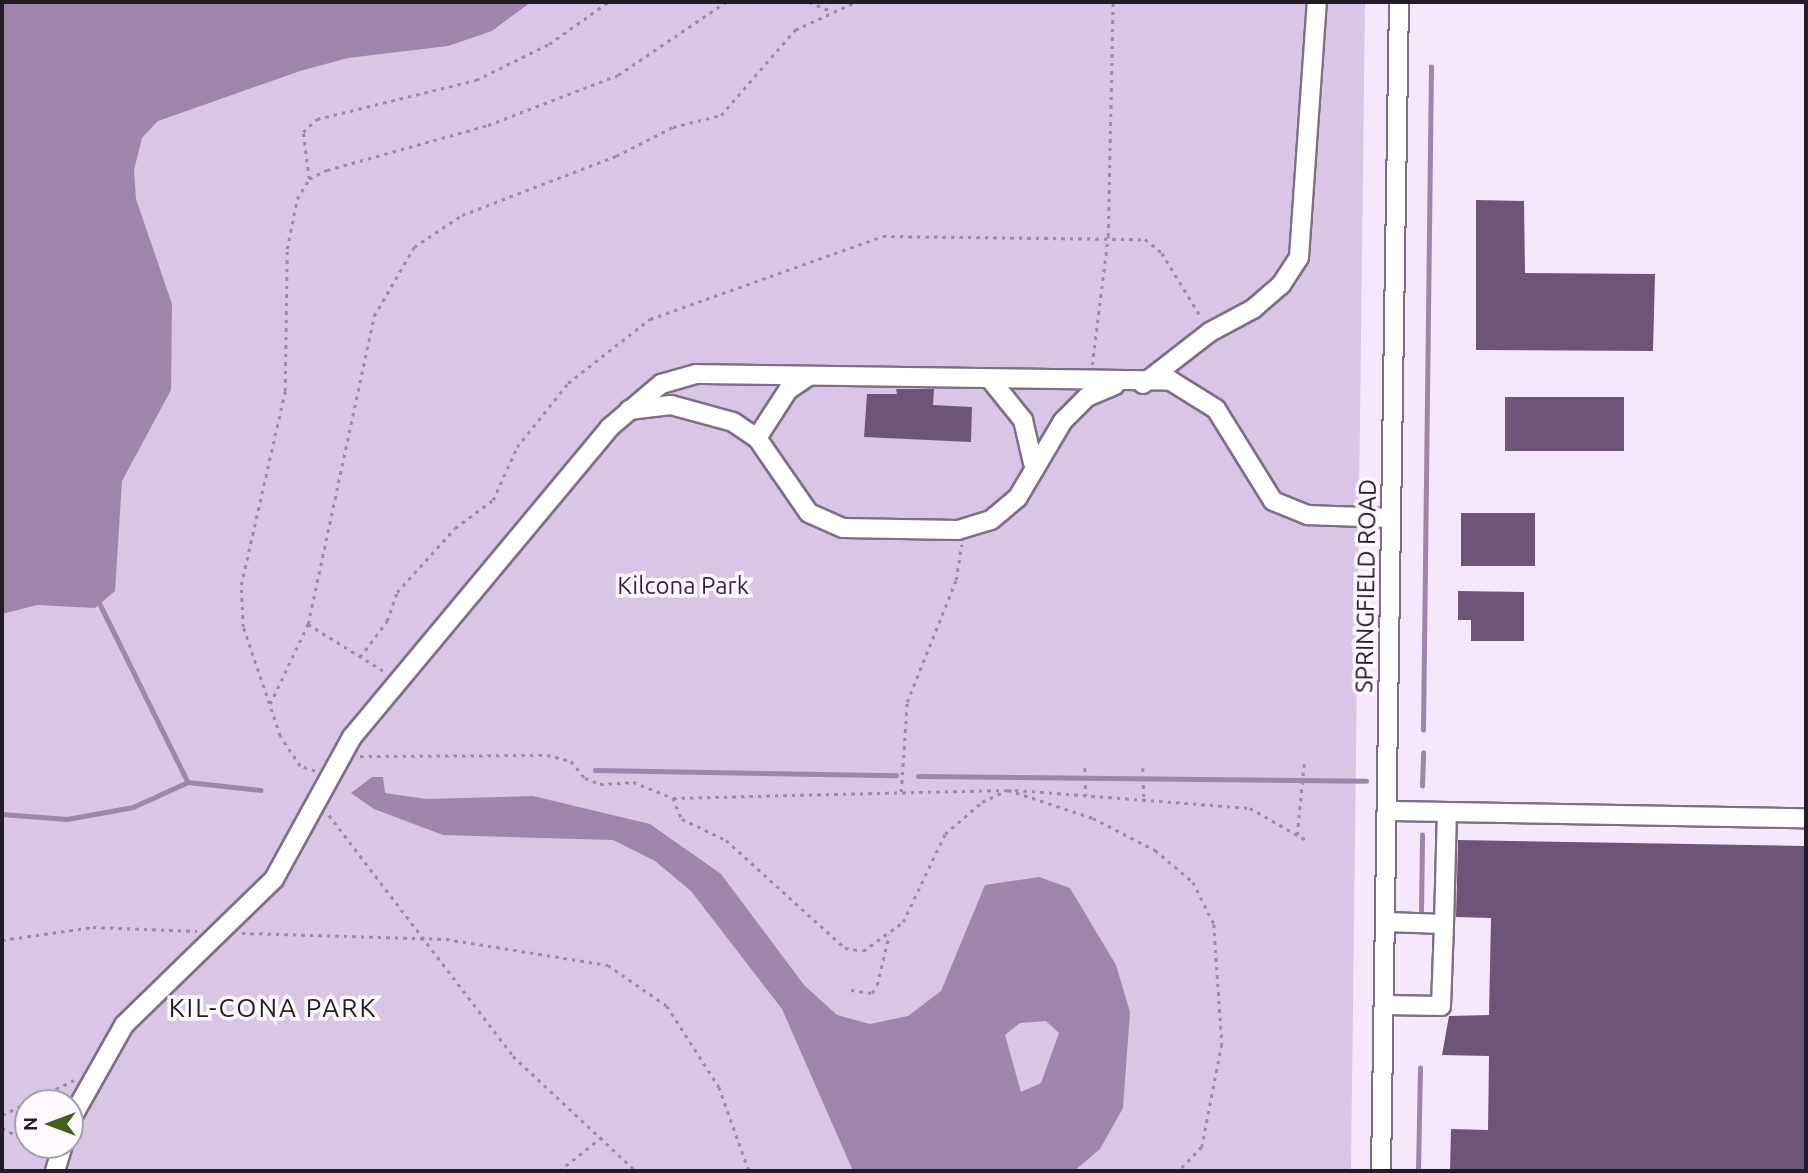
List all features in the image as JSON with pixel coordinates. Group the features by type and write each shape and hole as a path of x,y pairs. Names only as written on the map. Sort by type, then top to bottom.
{"street":[{"path":"1143,384 1210,332 1253,309 1281,285 1299,257 1317,2"},
{"name":"SPRINGFIELD ROAD","path":"1381,1171 1399,2"},
{"path":"84,1092 95,1069 124,1025 222,932 274,878 321,804 328,775 339,757 398,681 629,410 660,384 696,374 1143,384 1171,381 1216,409 1273,502 1308,515 1390,518"},
{"path":"757,438 788,390 809,376"},
{"path":"990,379 1023,419 1033,463"},
{"path":"629,410 671,405 706,412 757,438 809,513 844,528 965,528 991,520 1018,497 1033,463 1087,397 1118,383"},
{"path":"1388,811 1806,818"},
{"path":"1385,1005 1441,1006 1447,813"},
{"path":"1386,922 1444,924"}],"path":[{"path":"309,179 303,132 317,119 476,80 548,44 608,2"},
{"path":"328,775 300,766 270,704 243,627 241,585 276,448 285,391 287,249 297,199 309,179 369,156 488,125 618,75 726,2"},
{"path":"809,2 829,10"},
{"path":"270,704 308,624 374,316 414,247 462,215 616,156 673,127 721,115 741,100 775,48 829,10 856,2"},
{"path":"1090,383 1108,236 1113,2"},
{"path":"360,657 387,621 397,592 455,528 493,500 517,447 568,383 650,319 883,236 1108,236 1145,239 1162,253 1210,332"},
{"path":"901,792 907,702 956,580 965,528"},
{"path":"308,624 398,681"},
{"path":"339,757 547,755 572,761 585,778 600,784 633,782 673,798 1008,790 1250,808 1306,840"},
{"path":"1297,835 1304,763"},
{"path":"1085,768 1086,796"},
{"path":"1143,768 1144,800"},
{"path":"673,798 682,819 726,840 845,948 863,951 889,935 919,897 945,834 982,802 1008,790 1093,818 1155,850 1193,882 1214,924 1221,1056 1202,1147 1179,1171"},
{"path":"321,804 513,1056 603,1136 636,1171"},
{"path":"2,940 93,927 421,938 608,965 667,1006 719,1087 749,1171"},
{"path":"851,990 872,993 877,985 889,935"},
{"path":"2,1115 95,1069"},
{"path":"559,1171 603,1136"}],"green space":[{"name":"Kilcona Park","path":"2,2 1365,2 1351,1171 2,1171"}],"shaded area":[{"path":"2,2 531,2 492,31 448,46 348,58 300,71 158,121 142,138 134,170 136,199 172,304 171,390 122,481 115,591 95,608 37,605 2,614"},
{"path":"372,777 383,777 385,793 426,799 533,796 650,824 721,874 804,985 837,1015 870,1024 908,1016 941,991 985,885 1039,877 1070,888 1116,965 1130,1012 1123,1108 1100,1149 1074,1171 853,1171 782,1009 691,891 655,861 613,840 443,835 374,809 351,793","holes":["1046,1021 1059,1033 1041,1083 1021,1092 1005,1035 1020,1023"]}],"building":[{"path":"1476,200 1524,201 1525,273 1655,274 1653,351 1476,350"},
{"path":"896,389 934,389 933,405 972,407 971,442 864,437 867,394 897,394"},
{"path":"1505,397 1624,397 1624,451 1505,451"},
{"path":"1461,513 1535,513 1535,566 1461,566"},
{"path":"1458,591 1524,592 1524,641 1471,641 1471,620 1458,620"},
{"path":"1458,840 1806,846 1806,1171 1450,1171 1451,1129 1488,1130 1489,1056 1442,1055 1449,1016 1489,1015 1491,918 1456,917"}],"waterway":[{"path":"1423,730 1431,67"},
{"path":"97,598 188,782 261,790"},
{"path":"1422,786 1423,753"},
{"path":"595,770 896,775"},
{"path":"918,776 1366,781"},
{"path":"2,814 67,819 133,807 188,782"},
{"path":"1421,911 1422,835"},
{"path":"1418,1171 1420,1068"}],"district":[{"name":"KIL-CONA PARK","path":"273,1008"}]}
